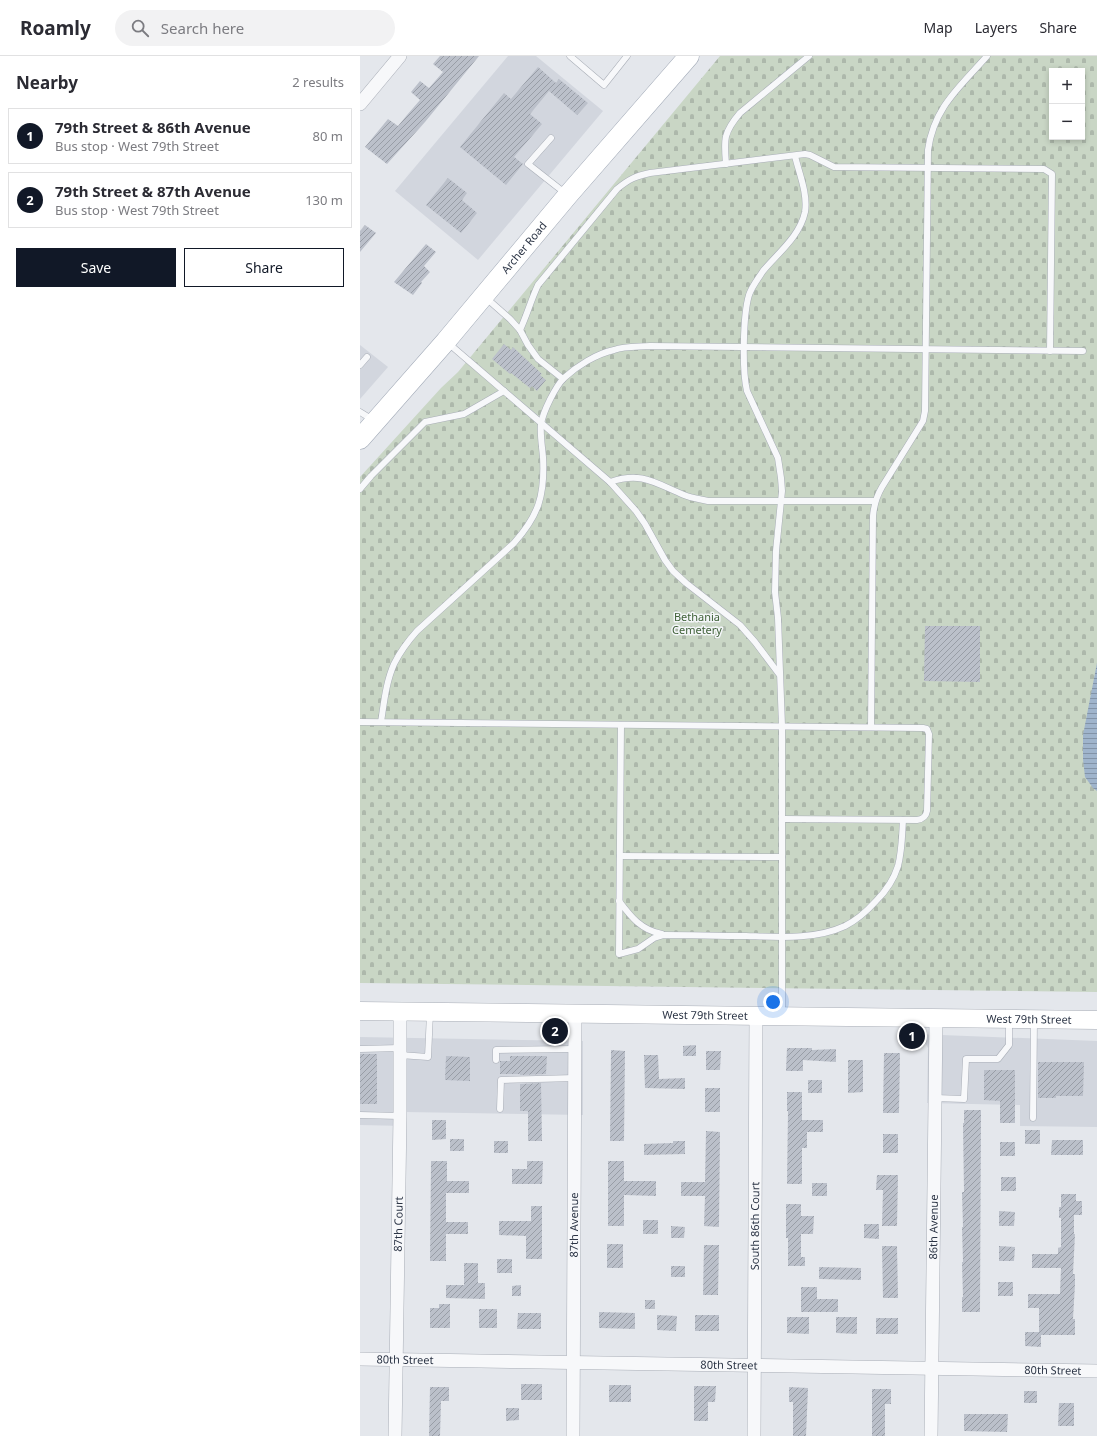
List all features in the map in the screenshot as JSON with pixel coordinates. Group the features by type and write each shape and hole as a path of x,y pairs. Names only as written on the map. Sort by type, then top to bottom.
{"main road":[{"name":"Archer Road","path":"360,439 368,417 446,341 568,195 689,56"},
{"name":"West 79th Street","path":"360,1011 1097,1020"}],"street":[{"path":"360,104 400,56"},
{"name":"87th Court","path":"395,1436 400,1116 400,1012"},
{"name":"87th Avenue","path":"573,1436 575,1014"},
{"name":"South 86th Court","path":"754,1436 756,1365 756,1016"},
{"name":"86th Avenue","path":"931,1436 936,1018"},
{"name":"80th Street","path":"360,1359 574,1364 756,1365 1097,1371"}],"lane":[{"path":"570,56 604,85 627,56"},
{"path":"726,164 724,144 726,134 731,124 740,113 809,56"},
{"path":"870,727 873,516 875,501 922,420 925,411 928,150 930,136 940,111 987,56"},
{"path":"551,138 528,164 568,195"},
{"path":"520,330 538,285 617,189 637,176 805,154 834,167 1044,169 1052,174 1050,351"},
{"path":"782,1016 782,726 775,570 782,478 778,458 751,401 745,382 745,347 747,305 750,293 758,279 796,232 804,212 803,189 795,156"},
{"path":"484,296 520,330 538,359 563,379"},
{"path":"446,341 610,482 636,511 665,560 674,571 740,625 780,674"},
{"path":"381,722 393,666 403,647 417,630 514,543 527,529 537,511 542,491 544,473 541,423 553,394 563,379 596,356 614,350 650,346 1083,351"},
{"path":"360,365 367,357"},
{"path":"360,489 371,476 426,422 464,414 504,391"},
{"path":"610,482 622,478 638,477 660,484 685,496 708,501 875,501"},
{"path":"360,722 870,727 927,729 929,734 927,811 926,816 922,819 782,819"},
{"path":"621,725 619,954 638,949 654,938 664,935"},
{"path":"619,901 636,922 653,932 664,935 782,937 828,932 845,926 862,915 881,896 891,883 898,867 902,845 903,820"},
{"path":"620,856 782,857"},
{"path":"360,1049 400,1051 428,1056 430,1012"},
{"path":"935,1098 964,1099 966,1059 998,1059 1009,1045 1009,1019"},
{"path":"1033,1118 1034,1019"},
{"path":"496,1060 496,1050 575,1049"},
{"path":"500,1109 501,1080 575,1078"},
{"path":"360,1115 400,1116"}],"shaded area":[{"path":"508,56 536,56 603,111 478,260 395,191"},
{"path":"360,345 388,367 360,399"},
{"path":"916,1034 1097,1041 1097,1127 1020,1126 1020,1105 927,1103 928,1048 922,1037"},
{"path":"360,1037 583,1041 583,1115 405,1112 405,1126 360,1125"}],"green space":[{"name":"Bethania Cemetery","path":"720,56 1097,56 1097,992 360,983 360,477 441,388 458,372"}],"water":[{"path":"1097,663 1097,791 1085,777 1083,735"}],"building":[{"path":"440,56 479,56 425,122 387,164 365,147 388,119 398,126 420,100 411,92 420,81 429,88 443,72 433,64"},
{"path":"538,67 556,83 559,79 588,103 577,115 549,91 530,114 542,124 514,157 523,164 506,185 460,147 504,93 511,99"},
{"path":"448,178 467,193 462,200 477,213 461,233 426,205"},
{"path":"365,225 376,233 360,252 360,231"},
{"path":"426,244 436,252 424,266 430,272 421,282 422,283 413,295 394,282"},
{"path":"504,344 511,350 513,347 542,374 540,375 546,380 537,391 532,386 530,388 511,373 510,374 492,359"},
{"path":"925,626 980,626 980,682 924,681"},
{"path":"696,1045 696,1056 683,1056 683,1046"},
{"path":"787,1048 812,1048 812,1050 836,1049 836,1062 803,1060 803,1071 786,1071"},
{"path":"611,1050 625,1051 624,1141 610,1141"},
{"path":"706,1051 721,1051 720,1070 706,1070"},
{"path":"884,1053 900,1053 899,1113 883,1113"},
{"path":"360,1054 377,1054 377,1104 360,1104"},
{"path":"644,1055 658,1055 659,1079 685,1078 685,1089 645,1088"},
{"path":"446,1056 470,1057 470,1081 445,1080"},
{"path":"510,1056 547,1056 546,1074 500,1074 500,1061 510,1061"},
{"path":"848,1060 863,1060 863,1092 848,1093"},
{"path":"1038,1062 1084,1062 1083,1096 1038,1098"},
{"path":"984,1070 1015,1070 1015,1123 1000,1123 1000,1101 984,1100"},
{"path":"808,1080 822,1080 822,1093 808,1093"},
{"path":"541,1083 542,1141 528,1141 528,1111 520,1111 520,1084"},
{"path":"705,1088 720,1088 720,1112 705,1112"},
{"path":"787,1092 802,1092 802,1120 823,1120 823,1132 807,1132 807,1148 802,1148 802,1184 787,1184"},
{"path":"964,1110 981,1110 980,1312 962,1312"},
{"path":"432,1120 446,1120 446,1139 432,1140"},
{"path":"1025,1130 1040,1130 1040,1144 1025,1144"},
{"path":"706,1131 720,1132 719,1227 704,1226 705,1196 681,1196 681,1182 705,1182"},
{"path":"883,1134 898,1134 898,1153 883,1153"},
{"path":"450,1139 464,1139 464,1151 450,1151"},
{"path":"1052,1140 1083,1140 1083,1155 1051,1155"},
{"path":"494,1141 508,1141 508,1153 494,1153"},
{"path":"673,1141 685,1141 685,1154 644,1155 644,1144 673,1143"},
{"path":"1000,1142 1015,1142 1015,1156 1000,1156"},
{"path":"431,1161 447,1161 447,1181 469,1181 469,1193 446,1193 446,1222 468,1222 468,1234 446,1234 446,1261 430,1261"},
{"path":"527,1161 543,1161 542,1184 512,1184 512,1169 527,1169"},
{"path":"608,1161 624,1161 624,1181 656,1181 656,1196 624,1195 624,1226 608,1226"},
{"path":"877,1175 898,1175 897,1226 882,1226 883,1190 876,1190"},
{"path":"1001,1177 1016,1177 1016,1191 1001,1191"},
{"path":"812,1183 827,1183 827,1196 812,1196"},
{"path":"1061,1194 1076,1194 1076,1201 1082,1201 1082,1215 1074,1215 1075,1234 1073,1274 1075,1274 1075,1284 1073,1319 1075,1319 1075,1335 1041,1335 1041,1347 1025,1346 1025,1332 1039,1332 1039,1308 1028,1308 1028,1294 1060,1294 1061,1268 1032,1268 1032,1254 1058,1254 1058,1248 1061,1247 1061,1218 1059,1218 1059,1207 1061,1207"},
{"path":"786,1204 801,1204 801,1216 814,1216 813,1234 801,1234 801,1257 805,1257 805,1266 788,1266"},
{"path":"531,1206 542,1206 542,1259 526,1259 526,1236 499,1235 499,1221 531,1221"},
{"path":"999,1211 1015,1212 1014,1226 999,1226"},
{"path":"643,1220 658,1220 658,1234 643,1234"},
{"path":"864,1224 879,1224 879,1239 864,1238"},
{"path":"671,1226 685,1227 684,1238 671,1238"},
{"path":"607,1244 623,1244 623,1268 607,1268"},
{"path":"704,1245 719,1245 718,1295 703,1295"},
{"path":"882,1246 897,1246 898,1298 883,1298"},
{"path":"999,1246 1015,1247 1014,1261 999,1261"},
{"path":"497,1259 512,1259 512,1273 497,1273"},
{"path":"464,1263 478,1263 478,1283 485,1283 485,1299 446,1298 446,1285 464,1285"},
{"path":"671,1266 685,1266 685,1277 671,1277"},
{"path":"819,1267 861,1268 861,1280 819,1279"},
{"path":"998,1282 1013,1282 1013,1296 998,1296"},
{"path":"521,1285 521,1296 512,1296 512,1286"},
{"path":"801,1287 817,1287 817,1299 838,1299 838,1312 801,1312"},
{"path":"645,1300 655,1300 655,1309 645,1309"},
{"path":"439,1304 450,1304 450,1328 430,1328 430,1308 439,1308"},
{"path":"479,1309 497,1309 497,1328 479,1328"},
{"path":"599,1312 635,1313 635,1329 599,1328"},
{"path":"518,1313 541,1313 541,1329 517,1329"},
{"path":"657,1315 677,1316 676,1331 657,1330"},
{"path":"695,1315 719,1315 719,1331 695,1331"},
{"path":"787,1317 809,1317 809,1334 787,1333"},
{"path":"836,1317 857,1317 857,1334 836,1333"},
{"path":"876,1318 898,1318 898,1334 876,1334"},
{"path":"521,1384 542,1384 542,1400 521,1400"},
{"path":"609,1385 631,1385 631,1402 609,1402"},
{"path":"694,1386 716,1386 715,1402 708,1402 708,1421 694,1421"},
{"path":"430,1387 449,1387 449,1401 441,1401 440,1436 429,1436"},
{"path":"789,1387 808,1388 806,1436 793,1436 793,1402 789,1402"},
{"path":"872,1389 891,1389 891,1404 885,1404 885,1436 872,1436"},
{"path":"1024,1391 1037,1391 1037,1403 1024,1403"},
{"path":"1059,1403 1074,1403 1074,1426 1058,1426"},
{"path":"506,1408 519,1408 519,1420 506,1421"},
{"path":"964,1414 1008,1414 1007,1432 964,1431"}],"place":[{"name":"79th Street & 87th Avenue","path":"555,1031"},
{"name":"79th Street & 86th Avenue","path":"912,1036"}]}
